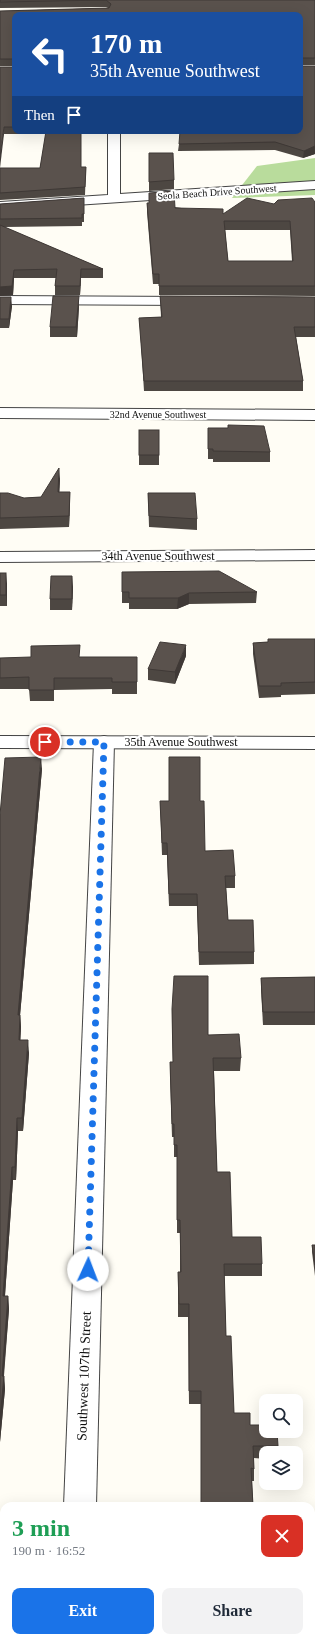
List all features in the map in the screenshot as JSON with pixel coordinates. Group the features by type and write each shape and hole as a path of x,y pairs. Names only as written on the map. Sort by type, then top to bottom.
{"street":[{"path":"114,134 114,199"},
{"name":"Seola Beach Drive Southwest","path":"0,206 315,185"},
{"path":"0,300 205,301"},
{"name":"32nd Avenue Southwest","path":"0,413 315,415"},
{"name":"34th Avenue Southwest","path":"0,557 315,555"},
{"name":"35th Avenue Southwest","path":"0,742 315,743"},
{"name":"Southwest 107th Street","path":"80,1502 104,742"}],"green space":[{"path":"315,158 315,195 232,198 257,166"}],"building":[{"path":"0,0 106,0 0,2"},
{"path":"106,0 315,0 315,58 303,58 303,12 12,12 12,59 0,59 0,11 109,8 111,4"},
{"path":"303,66 315,66 315,146 304,151 275,142 179,144 180,134 303,134"},
{"path":"0,67 12,67 12,127 4,127 0,157"},
{"path":"46,134 81,134 81,167 86,167 85,187 0,193 0,168 40,168"},
{"path":"149,153 173,153 174,180 149,182"},
{"path":"174,191 175,208 223,209 223,214 247,198 274,204 278,200 312,198 315,202 315,286 159,286 159,274 153,274 147,203 149,203 149,193","holes":["224,221 290,221 293,261 228,261"]},
{"path":"84,198 84,214 82,214 82,218 0,219 0,204"},
{"path":"0,225 103,269 81,269 80,286 55,286 57,269 14,270 12,286 0,287"},
{"path":"53,296 79,296 76,327 50,327"},
{"path":"160,296 315,297 315,327 294,327 303,381 144,381 139,318 162,317"},
{"path":"0,297 11,297 9,319 0,319"},
{"path":"228,425 264,426 270,452 213,451 213,449 208,449 208,428 228,428"},
{"path":"139,430 159,430 159,455 139,455"},
{"path":"59,468 58,492 70,492 69,516 0,518 0,493 8,493 24,498 41,497"},
{"path":"148,493 195,493 197,519 149,516"},
{"path":"219,571 257,592 189,593 178,598 129,598 129,592 122,592 122,572"},
{"path":"0,573 6,573 6,595 0,595"},
{"path":"51,576 72,576 72,599 50,599"},
{"path":"268,639 315,639 315,682 281,683 281,686 259,686 253,643 268,642"},
{"path":"160,642 186,645 175,672 148,669"},
{"path":"80,645 79,657 137,657 137,682 112,682 112,678 54,678 54,690 29,690 29,677 0,678 0,658 31,657 31,646"},
{"path":"41,757 18,1015 20,1015 19,1040 28,1040 22,1118 17,1118 15,1167 12,1167 3,1296 8,1296 2,1376 4,1376 0,1418 0,815 5,758"},
{"path":"169,757 200,757 200,801 204,801 205,851 233,850 235,876 225,876 228,920 253,920 254,952 199,952 197,894 169,894 167,843 162,843 160,801 169,801"},
{"path":"174,976 208,976 208,1035 239,1034 241,1058 213,1058 217,1172 230,1172 232,1237 261,1237 262,1264 224,1264 226,1336 231,1336 234,1413 250,1413 250,1425 259,1425 259,1438 277,1438 278,1446 253,1446 254,1469 251,1468 253,1502 201,1502 201,1391 189,1391 189,1304 179,1304 178,1272 181,1272 180,1220 177,1220 177,1145 174,1145 174,1124 172,1124 170,1062 173,1062 172,1009"},
{"path":"315,977 315,1012 263,1012 261,978"},
{"path":"312,1245 315,1245 315,1265"}],"route":[{"path":"45,742 104,742 88,1270"}]}
